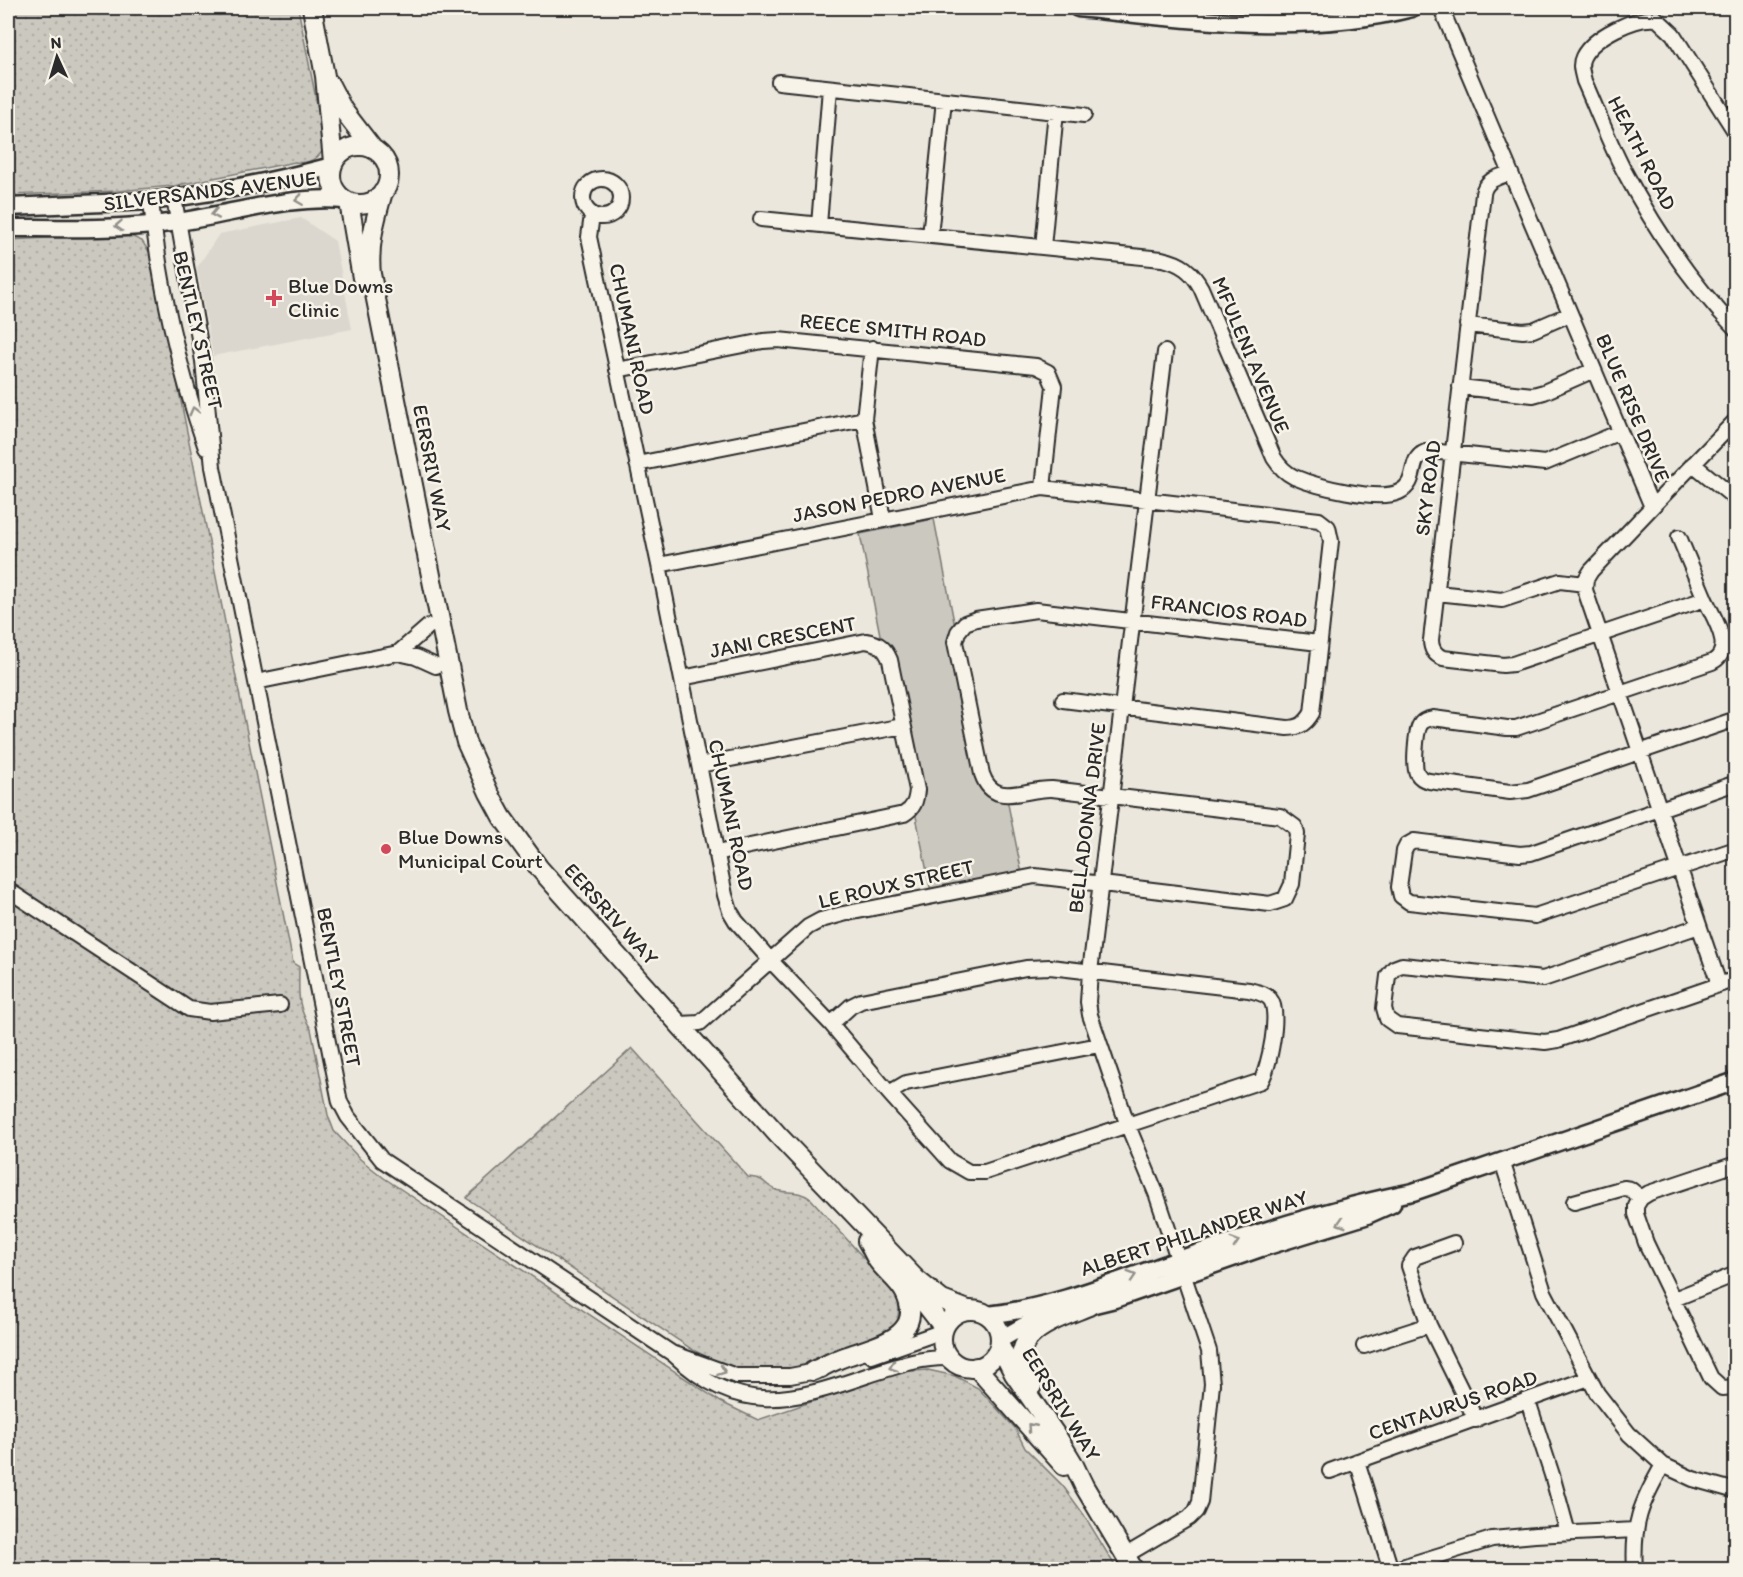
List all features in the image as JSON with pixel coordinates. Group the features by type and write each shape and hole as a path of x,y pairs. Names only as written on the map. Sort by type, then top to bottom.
{"main road":[{"path":"312,8 325,76 333,164 332,183 338,195 347,201 366,203 383,192 389,179 388,168 381,155 373,149 343,110 325,76"},
{"path":"333,164 339,154 350,147 364,146 373,149"},
{"name":"EERSRIV WAY","path":"383,192 372,227 371,274 435,605 458,711 466,742 477,769 502,817 539,868 778,1135 916,1279 942,1300 969,1310"},
{"name":"EERSRIV WAY","path":"347,201 394,452 450,726 465,767 494,823 536,880 769,1140 917,1292 944,1330"},
{"path":"813,1371 840,1358 895,1338 905,1328 909,1317 909,1305 905,1292 878,1261 867,1241"},
{"path":"1074,1463 1064,1432 1029,1383 1023,1368 1022,1355 1029,1335 1044,1324 1089,1306"},
{"path":"969,1310 988,1315 998,1326 1000,1342 989,1362 976,1367 962,1366 950,1358 943,1346 944,1330 953,1316 969,1310"},
{"name":"EERSRIV WAY","path":"1000,1342 1014,1374 1074,1463 1084,1486 1130,1562"},
{"name":"EERSRIV WAY","path":"976,1367 1084,1486"}],"street":[{"path":"1078,8 1240,23 1275,24 1356,18 1412,8"},
{"name":"BLUE RISE DRIVE","path":"1440,8 1652,507 1591,571 1585,584"},
{"name":"HEATH ROAD","path":"1736,133 1673,34 1657,19 1633,21 1589,48 1581,66 1584,81 1622,167 1656,227 1705,296 1736,329"},
{"path":"779,82 1084,115"},
{"path":"819,225 830,88"},
{"path":"930,236 944,100"},
{"path":"1043,247 1056,111"},
{"name":"SILVERSANDS AVENUE","path":"8,207 174,198 266,181 333,164"},
{"name":"SKY ROAD","path":"1510,173 1492,180 1484,189 1431,644 1434,652 1443,658 1503,665 1513,664 1705,599"},
{"name":"BENTLEY STREET","path":"174,198 203,361 213,467 340,1102 348,1117 382,1160 673,1354 693,1372 733,1393 764,1399 794,1398 824,1391 915,1360 950,1358"},
{"name":"SILVERSANDS AVENUE","path":"8,228 96,228 153,224 177,222 267,204 311,198 347,201"},
{"name":"BENTLEY STREET","path":"150,201 171,323 197,422 213,467"},
{"name":"CHUMANI ROAD","path":"592,215 589,237 659,565 716,853 730,911 771,961 831,1024 950,1161 969,1172 986,1172 1128,1126 1261,1081 1266,1073 1275,1008 1265,994 1249,990 1090,972"},
{"name":"MFULENI AVENUE","path":"761,219 1172,261 1186,268 1201,288 1274,458 1281,467 1295,477 1329,488 1387,495 1400,492 1410,484 1416,459 1422,453 1430,451 1453,453"},
{"path":"1467,325 1523,332 1570,314"},
{"name":"REECE SMITH ROAD","path":"617,370 762,340 872,348 1036,366 1048,372 1052,378 1054,395 1043,488"},
{"path":"872,348 864,419 883,519"},
{"name":"BELLADONNA DRIVE","path":"1130,1562 1189,1518 1196,1511 1200,1502 1210,1415 1212,1369 1209,1351 1182,1268 1099,1045 1088,1002 1165,352"},
{"path":"182,366 203,361"},
{"path":"1461,387 1533,395 1594,370"},
{"path":"636,464 864,419"},
{"path":"1652,507 1736,420"},
{"path":"1453,453 1545,463 1620,432"},
{"path":"1693,464 1736,500"},
{"name":"JASON PEDRO AVENUE","path":"659,565 1043,488 1065,489 1148,501 1319,520 1328,527 1331,542 1319,643"},
{"path":"1679,537 1723,641 1723,649 1719,657 1712,662 1516,728 1433,718 1425,720 1418,728 1414,764 1416,772 1421,779 1429,781 1522,792 1736,719"},
{"path":"1437,593 1502,600 1560,581 1585,584 1600,635 1719,984"},
{"name":"FRANCIOS ROAD","path":"1112,796 1039,789 1008,794 991,791 982,774 955,642 958,632 965,623 976,619 1036,610 1319,643"},
{"path":"398,653 429,626"},
{"name":"JANI CRESCENT","path":"682,678 866,641 881,645 890,660 917,790 916,800 909,812 876,821 716,853"},
{"path":"1063,700 1295,728 1303,724 1312,713 1319,643"},
{"path":"256,682 398,653 416,657 436,666"},
{"path":"699,765 903,726"},
{"path":"1736,783 1531,853 1520,854 1414,842 1407,845 1404,851 1400,892 1409,903 1535,916 1736,849"},
{"name":"LE ROUX STREET","path":"700,1023 808,927 821,920 843,914 1035,876 1270,904 1285,899 1292,884 1297,834 1295,827 1280,816 1112,796"},
{"path":"8,890 189,1009 210,1012 280,1005"},
{"path":"1699,926 1543,979 1397,966 1388,976 1384,1012 1387,1019 1397,1026 1545,1042 1558,1040 1736,979"},
{"path":"831,1024 851,1006 877,997 1026,968 1050,967 1090,972"},
{"path":"680,1024 700,1023 698,1037 700,1048"},
{"path":"889,1093 906,1083 1099,1045"},
{"name":"ALBERT PHILANDER WAY","path":"988,1315 1038,1307 1262,1248 1365,1216 1413,1192 1736,1081"},
{"path":"1502,1161 1544,1292 1598,1393 1629,1434 1663,1465 1693,1479 1736,1491"},
{"path":"1729,1387 1711,1378 1646,1243 1636,1214 1636,1206 1641,1198 1649,1193 1736,1164"},
{"path":"1574,1202 1624,1188 1630,1189 1641,1198"},
{"path":"1454,1243 1415,1257 1409,1266 1429,1325 1476,1420"},
{"name":"ALBERT PHILANDER WAY","path":"1000,1342 1024,1326 1054,1314 1089,1306 1182,1268"},
{"path":"1674,1299 1736,1274"},
{"path":"1364,1346 1429,1325"},
{"name":"BENTLEY STREET","path":"673,1354 736,1376 790,1376 839,1368 944,1330"},
{"name":"CENTAURUS ROAD","path":"1330,1471 1589,1378"},
{"path":"1528,1401 1568,1533"},
{"path":"1357,1461 1392,1569 1484,1541 1568,1533 1635,1530"},
{"path":"1635,1569 1635,1530 1645,1496 1663,1465"}],"shaded area":[{"path":"8,8 298,8 320,119 323,138 322,152 313,160 303,163 295,162 173,186 118,191 8,195"},
{"name":"Blue Downs Clinic","path":"301,218 335,241 352,329 213,356 197,268 219,234"},
{"path":"126,234 142,241 152,256 293,963 299,967 301,1006 311,1029 328,1115 334,1131 360,1159 384,1178 721,1402 758,1420 899,1372 928,1370 955,1376 978,1388 1015,1428 1025,1448 1063,1486 1117,1569 8,1569 8,240"},
{"path":"934,519 955,627 951,644 978,782 990,796 1007,799 1022,874 931,892 860,534"},
{"path":"632,1048 748,1177 761,1180 778,1191 801,1194 811,1199 894,1292 899,1305 895,1325 880,1338 805,1365 777,1371 750,1371 721,1364 693,1350 466,1198"}],"place":[{"name":"Blue Downs Clinic","path":"274,298"},
{"name":"Blue Downs Municipal Court","path":"386,849"}]}
